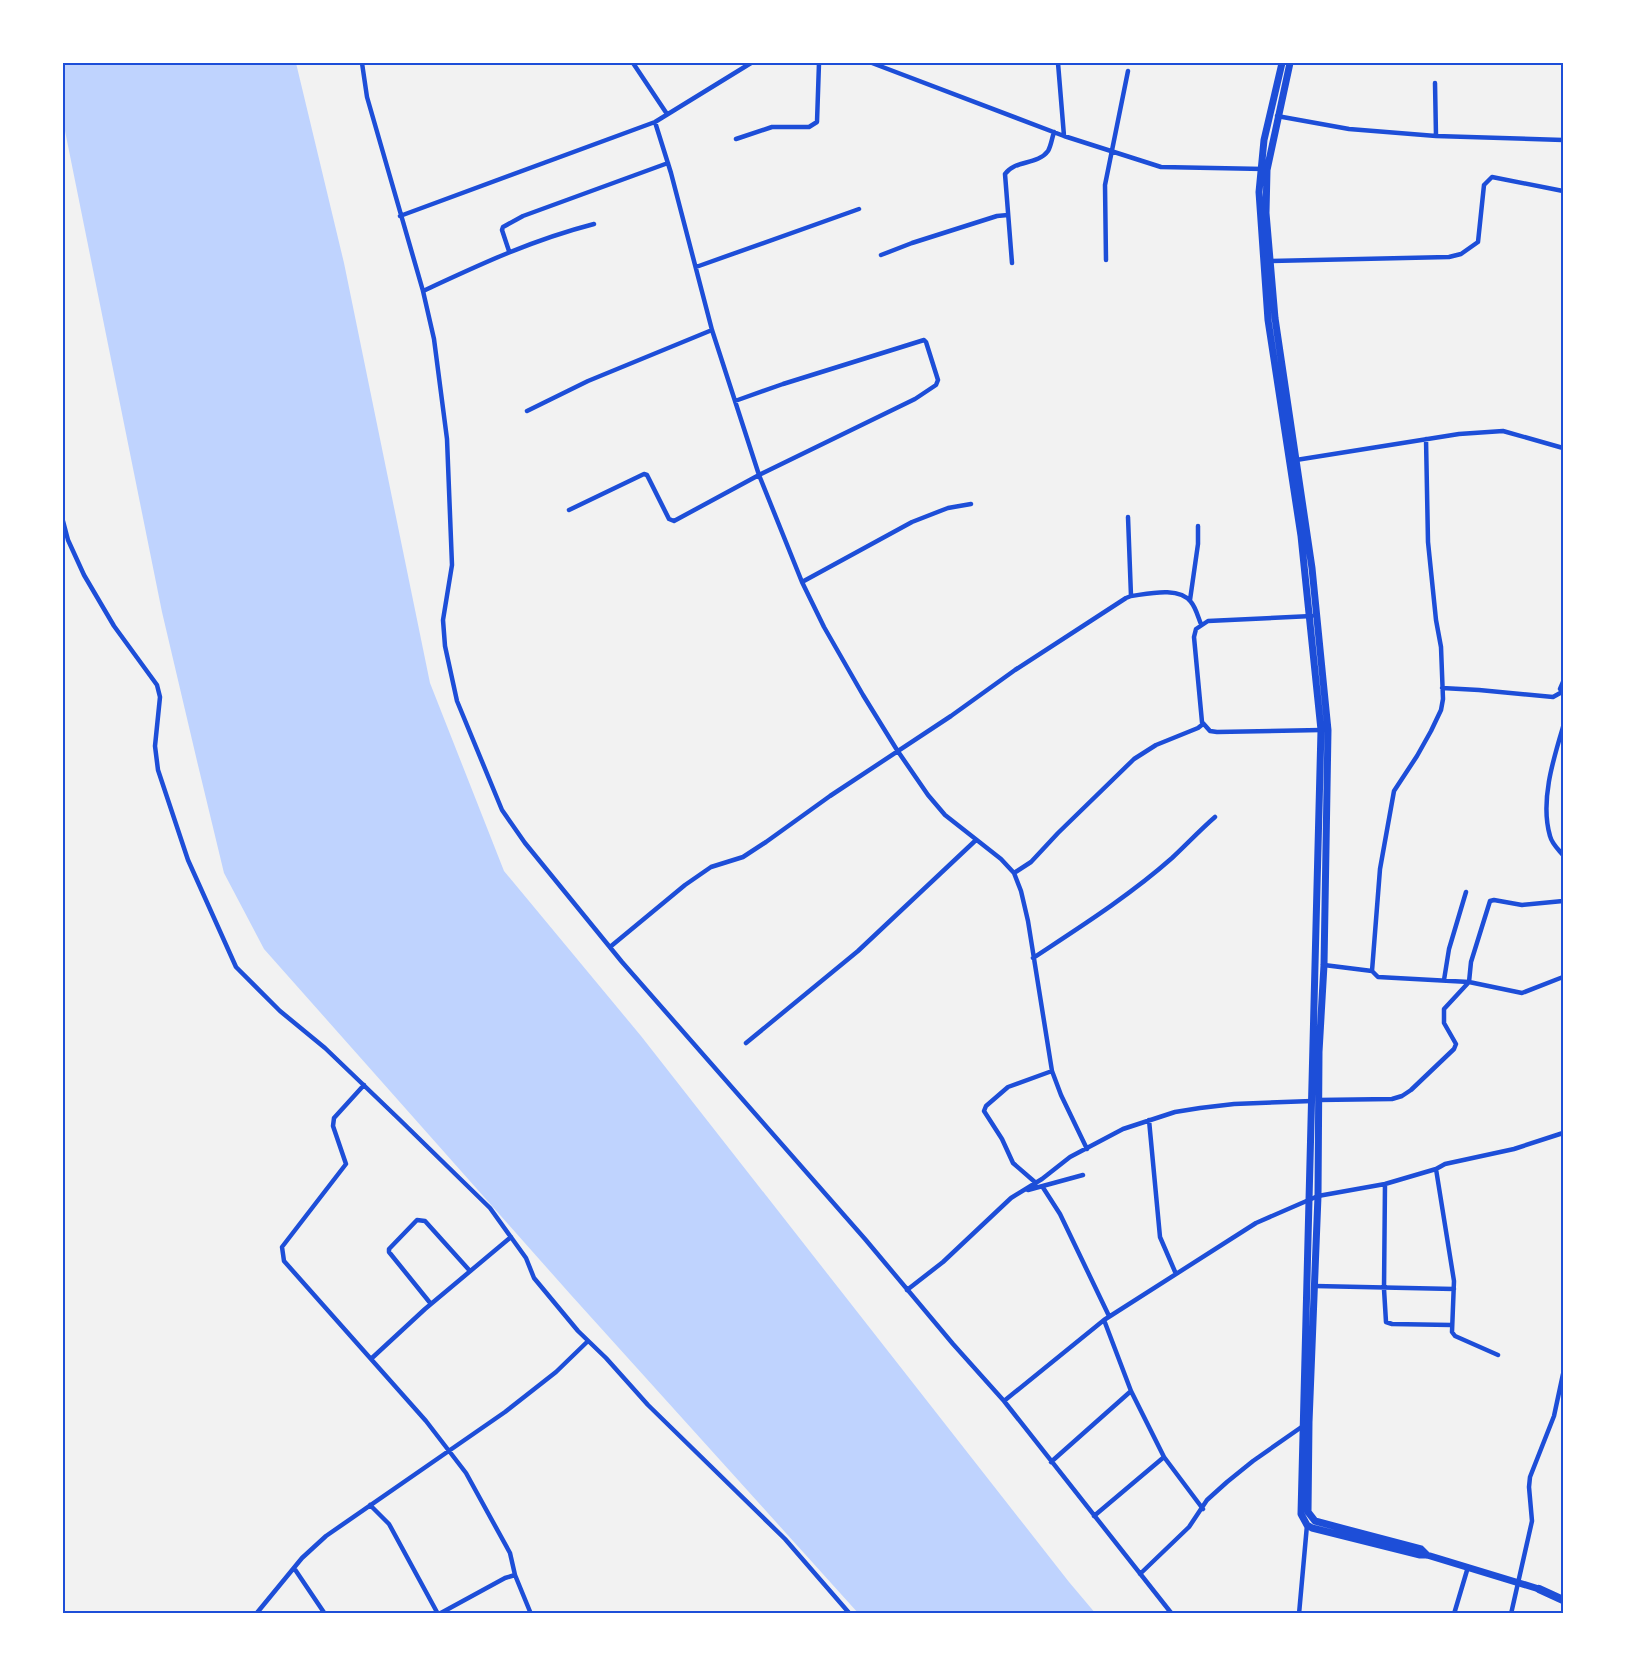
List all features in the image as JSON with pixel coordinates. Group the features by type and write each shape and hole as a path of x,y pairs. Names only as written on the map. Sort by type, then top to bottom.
{"highway":[{"path":"1539,1589 1563,1600"}],"main road":[{"path":"1282,63 1268,122 1259,192 1268,320 1328,730 1324,965 1310,1199 1306,1424 1308,1512 1315,1521 1421,1549 1427,1555"},
{"path":"1290,63 1263,169 1275,318 1312,568 1321,730 1312,1051 1318,1196 1315,1286 1301,1514 1307,1525 1328,1534 1427,1555 1539,1589"}],"street":[{"path":"362,63 367,97 423,291 434,339 447,440 452,565 442,620 451,680 472,741 502,810 525,843 610,946 1004,1401 1172,1614"},
{"path":"633,63 668,114"},
{"path":"400,216 655,122 751,63"},
{"path":"736,139 772,127 814,125 817,122 819,63"},
{"path":"872,63 1064,136 1161,167 1263,169"},
{"path":"892,72 894,63"},
{"path":"1058,63 1064,136"},
{"path":"1106,260 1105,185 1128,71"},
{"path":"1435,83 1436,136"},
{"path":"1277,116 1349,129 1436,136 1563,140"},
{"path":"655,122 712,330 759,475 802,582 824,627 897,750 928,795 945,815 1001,859 1014,873 1021,891 1052,1071 1087,1149"},
{"path":"1012,262 1005,174 1011,168 1043,156 1048,151 1054,132"},
{"path":"509,251 502,230 515,220 542,208 668,163"},
{"path":"1271,261 1371,260 1461,254 1478,242 1484,185 1492,177 1563,191"},
{"path":"696,267 859,209"},
{"path":"882,255 997,216 1008,215"},
{"path":"423,291 509,251 565,231 594,224"},
{"path":"527,411 588,381 712,330"},
{"path":"569,510 644,474 669,519 674,521 759,475 925,393 938,382 926,342 920,341 735,401"},
{"path":"1296,460 1459,434 1503,432 1563,448"},
{"path":"1372,971 1380,869 1394,791 1417,756 1441,710 1441,647 1428,542 1426,439"},
{"path":"802,582 912,522 948,508 971,504"},
{"path":"1128,517 1131,596"},
{"path":"63,522 68,540 84,575 114,626 157,685 160,697 155,746 158,770 188,860 236,967 364,1085 490,1208 526,1258 534,1278 588,1341 657,1414 785,1539 850,1614"},
{"path":"1190,600 1198,526"},
{"path":"610,946 685,885 711,867 743,857 1066,636 1131,596 1171,593 1184,596 1190,600 1201,624"},
{"path":"1313,616 1208,621 1196,629 1194,637 1203,724 1210,730 1217,732 1321,730"},
{"path":"1442,688 1553,697 1562,692 1560,689 1563,682"},
{"path":"1014,873 1032,862 1058,833 1134,759 1156,745 1203,724"},
{"path":"1563,727 1546,809 1550,837 1563,855"},
{"path":"1033,958 1089,921 1148,877 1171,859 1215,817"},
{"path":"746,1043 858,951 976,840"},
{"path":"1444,980 1449,949 1466,892"},
{"path":"907,1290 943,1262 1004,1204 1070,1158 1123,1129 1175,1112 1200,1108 1234,1104 1392,1099 1411,1090 1454,1049 1456,1044 1444,1023 1444,1009 1468,982 1490,901 1522,906 1563,901"},
{"path":"1324,965 1372,971 1378,977 1468,982 1521,993 1563,976"},
{"path":"1036,1183 1012,1163 1002,1139 984,1111 986,1106 1008,1087 1052,1071"},
{"path":"364,1085 334,1118 333,1126 346,1164 282,1247 284,1261 372,1358 426,1421 466,1473 510,1552 515,1575 531,1614"},
{"path":"1149,1120 1160,1237 1176,1274"},
{"path":"1004,1401 1109,1316 1256,1223 1318,1196 1384,1184 1436,1169 1445,1164 1514,1149 1563,1133"},
{"path":"1436,1169 1449,1238 1454,1289 1451,1325 1455,1336 1498,1355"},
{"path":"1025,1190 1083,1175"},
{"path":"1384,1184 1384,1317 1386,1322 1451,1325"},
{"path":"1045,1185 1109,1316"},
{"path":"431,1304 388,1252 417,1220 424,1221 470,1271"},
{"path":"372,1358 431,1304 512,1237"},
{"path":"1315,1286 1454,1289"},
{"path":"1104,1320 1131,1390 1164,1457 1203,1509"},
{"path":"256,1614 294,1568 326,1536 505,1412 548,1379 588,1341"},
{"path":"1511,1614 1532,1521 1530,1477 1554,1416 1563,1374"},
{"path":"1051,1462 1131,1390"},
{"path":"1140,1574 1189,1527 1207,1500 1253,1461 1306,1424"},
{"path":"1094,1516 1164,1457"},
{"path":"370,1505 389,1524 438,1614 505,1578 515,1575"},
{"path":"1299,1614 1307,1525"},
{"path":"1454,1614 1468,1567"},
{"path":"294,1568 325,1614"}],"water":[{"path":"63,63 296,63 344,263 430,683 504,871 641,1036 1096,1614 859,1614 571,1295 264,949 224,873 162,612 63,121"}]}
